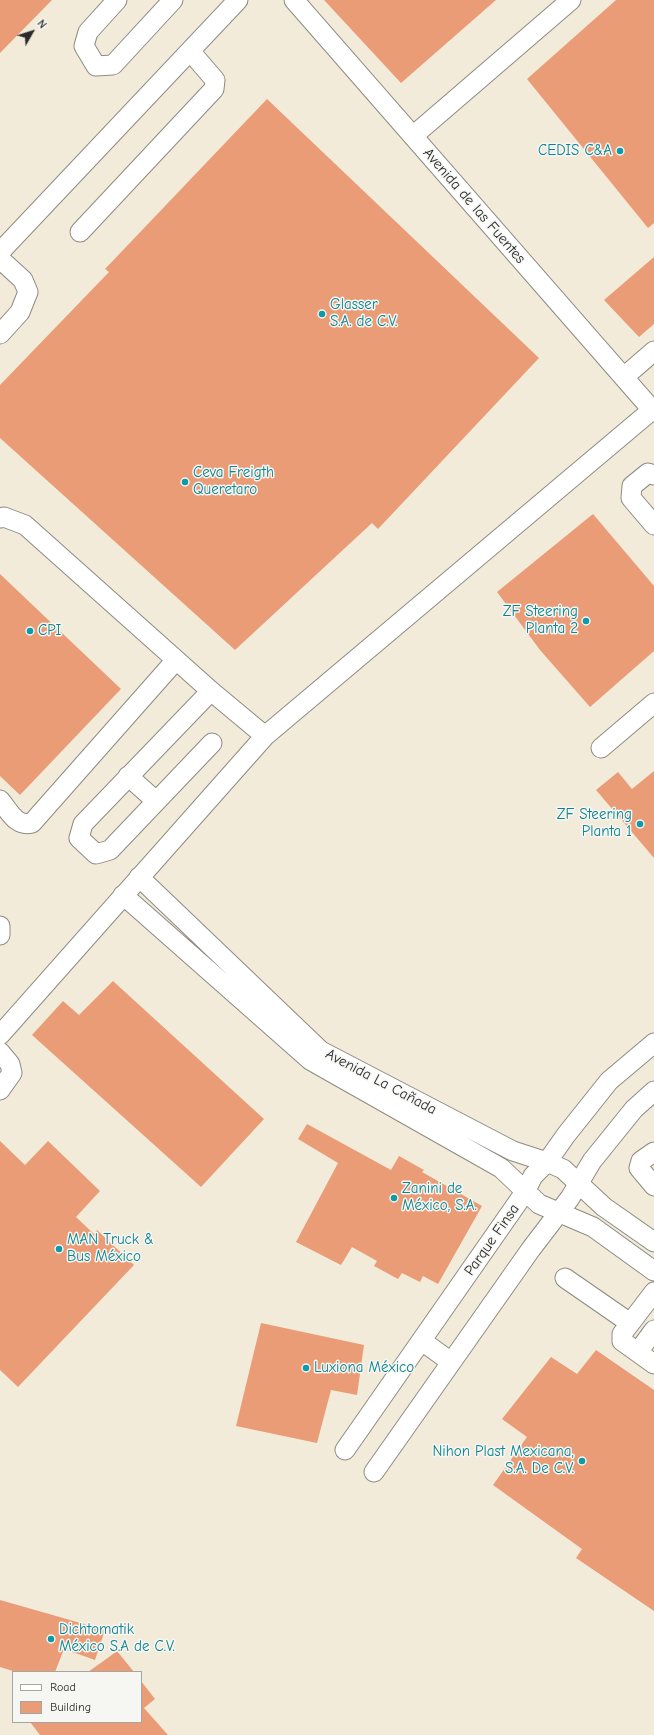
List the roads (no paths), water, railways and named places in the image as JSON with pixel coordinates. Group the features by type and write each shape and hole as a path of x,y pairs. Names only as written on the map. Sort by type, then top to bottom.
{"street":[{"path":"117,0 88,32 84,46 96,66 113,65 173,0"},
{"path":"0,252 238,0"},
{"name":"Avenida de las Fuentes","path":"294,0 653,411"},
{"path":"413,136 571,0"},
{"path":"80,232 214,88 215,80 190,52"},
{"path":"0,259 23,280 28,292 20,312 0,334"},
{"path":"624,378 654,351"},
{"path":"0,1035 265,736 653,411"},
{"path":"654,475 648,473 632,486 631,498 654,525"},
{"path":"0,518 4,517 25,525 211,691 265,736"},
{"path":"0,800 19,822 24,825 32,823 176,660"},
{"path":"211,691 83,824 79,838 96,854 110,850 212,743"},
{"path":"601,748 654,703"},
{"path":"128,776 156,801"},
{"name":"Avenida La Cañada","path":"140,877 321,1051 513,1151 563,1169 579,1182 604,1207 654,1242"},
{"path":"123,895 310,1060 501,1168 539,1204 557,1213 593,1227 654,1271"},
{"path":"0,926 0,935"},
{"name":"Parque Finsa","path":"345,1450 525,1192 533,1176 547,1162 566,1135 609,1081 654,1044"},
{"path":"0,1052 10,1064 12,1073 0,1090"},
{"path":"374,1472 557,1213 570,1198 592,1161 634,1109 654,1091"},
{"path":"654,1152 641,1161 639,1168 654,1186"},
{"path":"565,1278 630,1323"},
{"path":"654,1292 622,1334 622,1341 649,1340 654,1364"},
{"path":"422,1341 451,1362"}],"place":[{"name":"CEDIS C&A","path":"620,151"},
{"name":"Glasser S.A. de C.V.","path":"322,314"},
{"name":"Ceva Freigth Queretaro","path":"185,482"},
{"name":"ZF Steering Planta 2","path":"586,621"},
{"name":"CPI","path":"30,631"},
{"name":"ZF Steering Planta 1","path":"640,824"},
{"name":"Zanini de México, S.A.","path":"394,1198"},
{"name":"MAN Truck & Bus México","path":"59,1249"},
{"name":"Luxiona México","path":"306,1368"},
{"name":"Nihon Plast Mexicana, S.A. De C.V.","path":"582,1461"},
{"name":"Dichtomatik México S.A de C.V.","path":"51,1639"}]}
